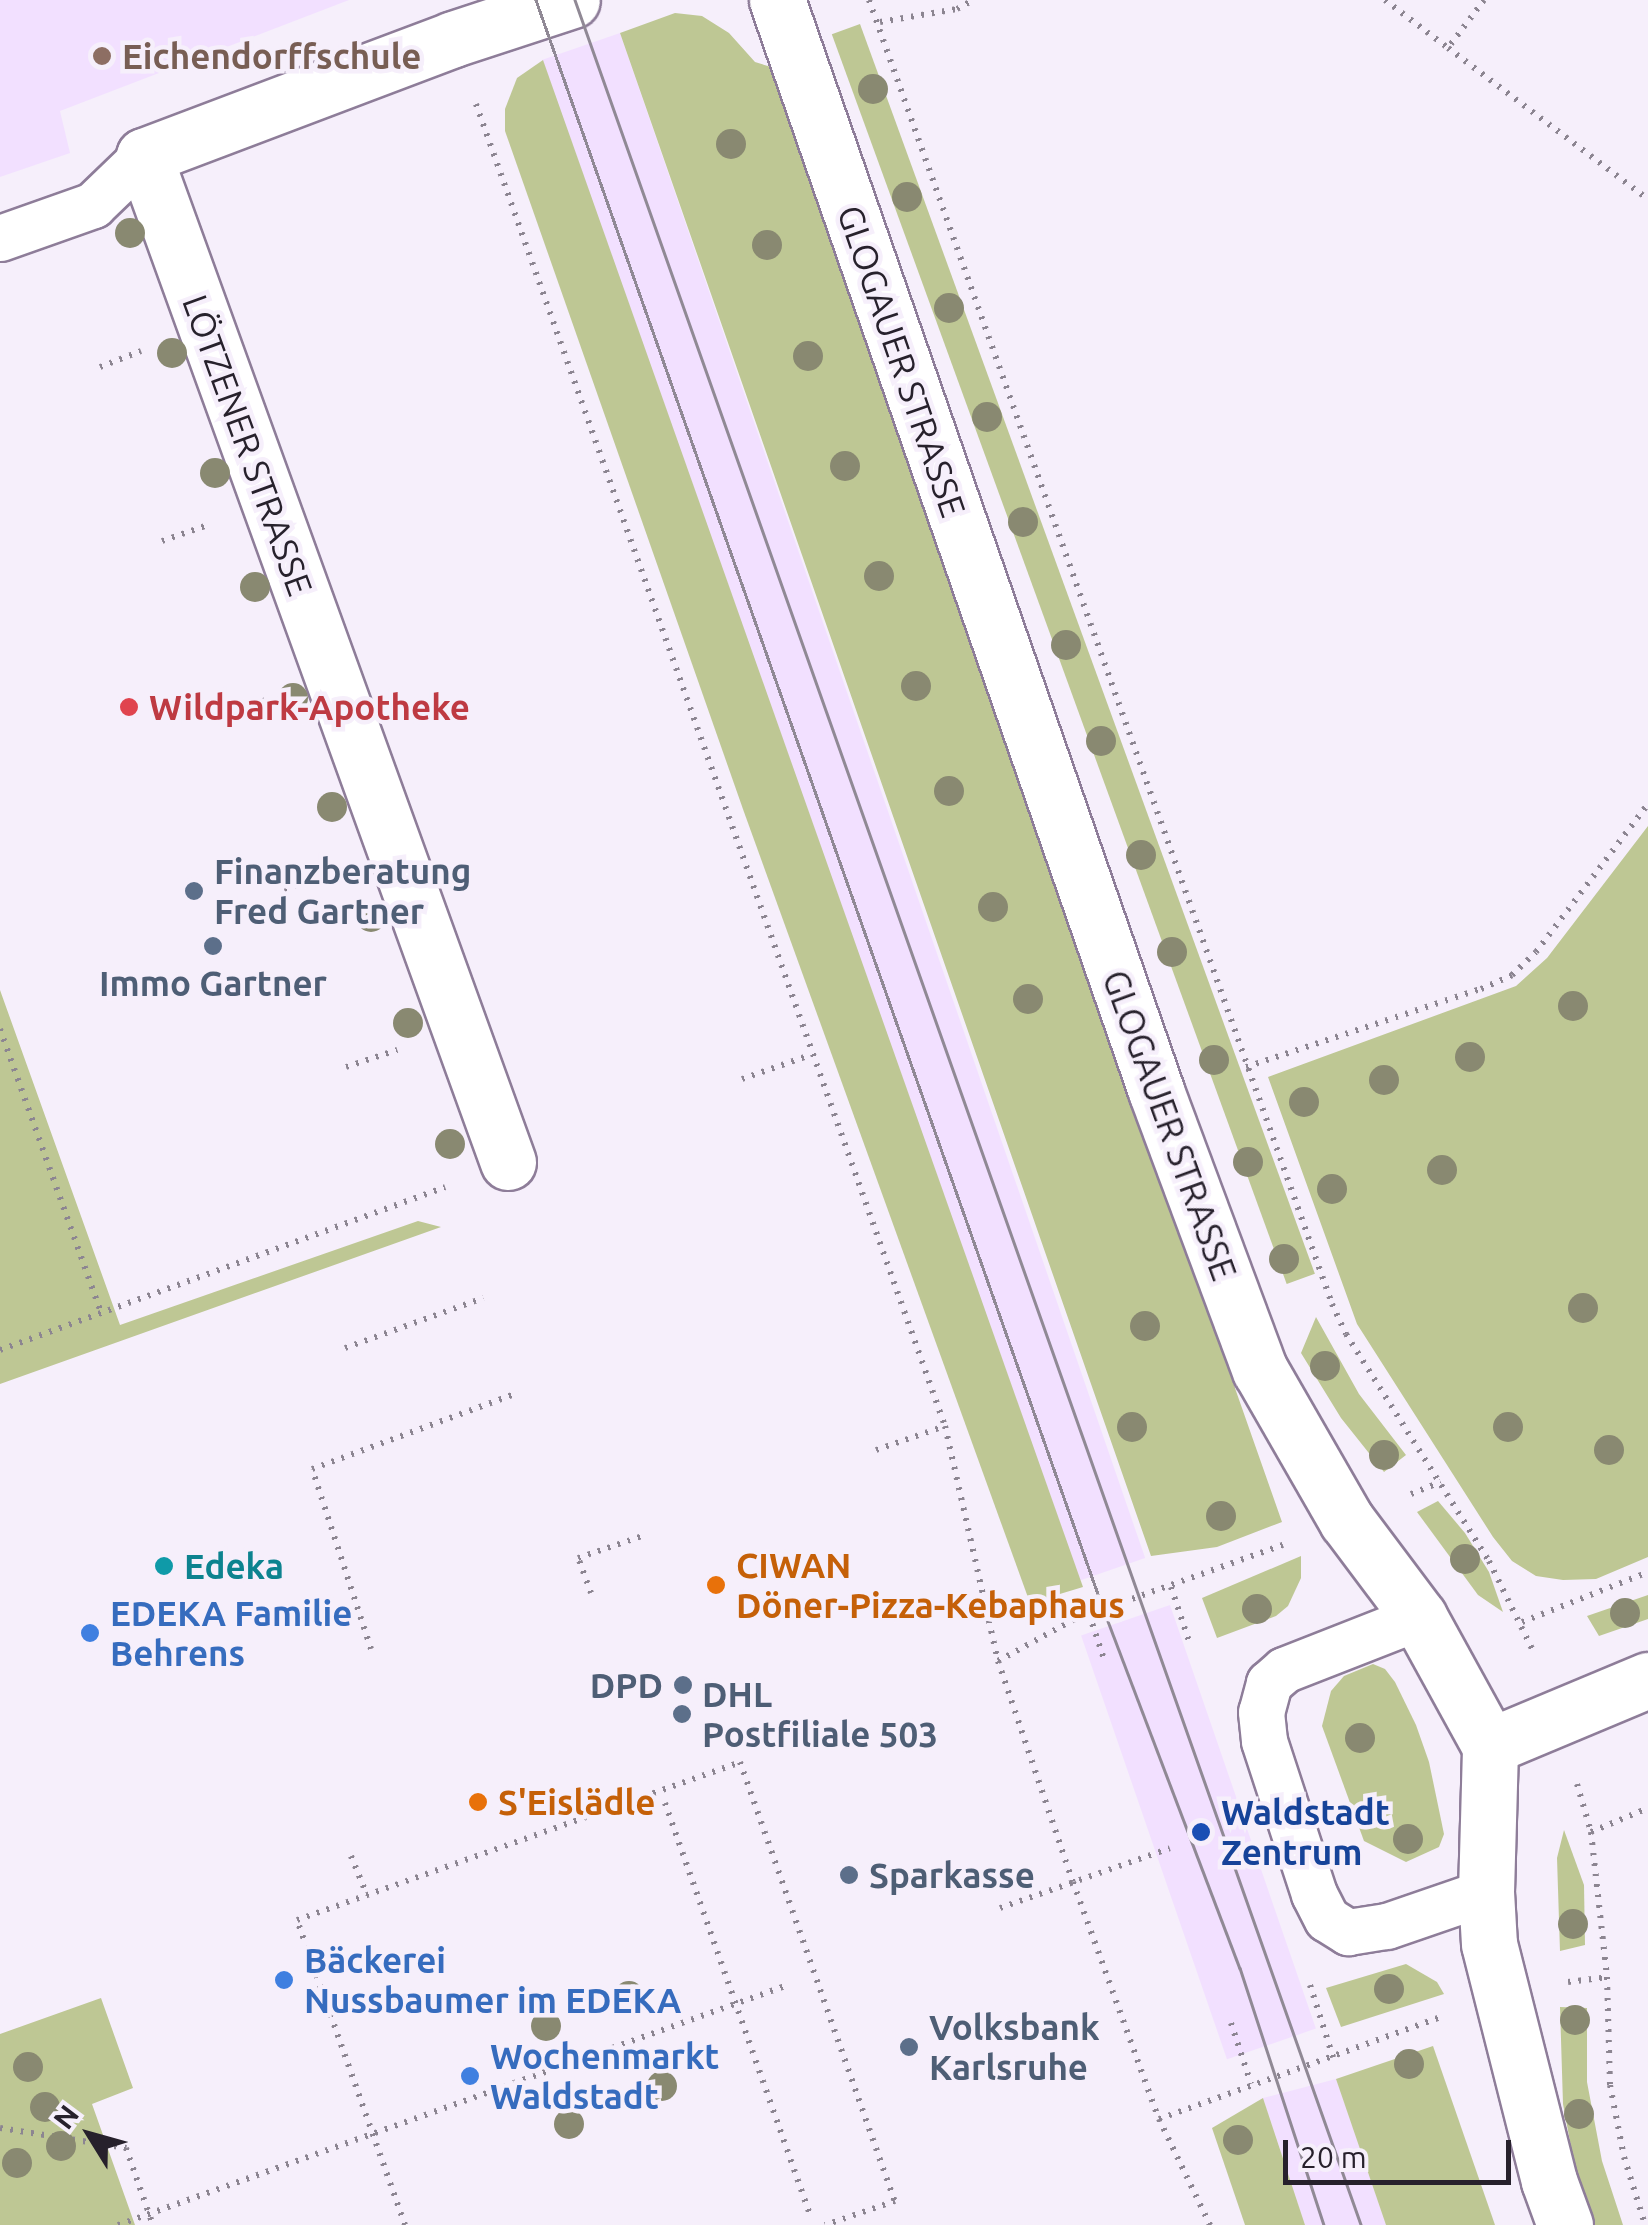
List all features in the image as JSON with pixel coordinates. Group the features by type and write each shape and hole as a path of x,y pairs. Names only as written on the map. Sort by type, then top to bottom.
{"street":[{"path":"144,156 453,39 572,0"},
{"name":"GLOGAUER STRASSE","path":"777,0 1156,1091 1260,1370 1347,1521 1419,1616 1490,1746"},
{"name":"LÖTZENER STRASSE","path":"144,156 508,1162"},
{"path":"1565,2225 1501,1998 1490,1944 1486,1892 1490,1746 1648,1680"}],"lane":[{"path":"0,238 92,205 144,156"},
{"path":"1419,1616 1284,1670 1269,1683 1262,1712 1264,1740 1326,1919 1348,1932 1388,1926 1486,1892"}],"path":[{"path":"869,0 880,22 1246,1066 1346,1334 1460,1513 1522,1622 1558,1716 1591,1832 1606,1977 1610,2085 1624,2158 1645,2225"},
{"path":"880,22 957,9 973,0"},
{"path":"1385,0 1648,199"},
{"path":"1448,48 1484,0"},
{"path":"453,39 810,1055 945,1426 998,1661 1073,1882 1159,2118 1210,2225"},
{"path":"100,366 144,350"},
{"path":"223,716 270,698"},
{"path":"1246,1066 1481,989 1512,974 1536,952 1648,804"},
{"path":"0,1029 102,1312"},
{"path":"346,1067 398,1050"},
{"path":"742,1079 810,1055"},
{"path":"0,1350 508,1162"},
{"path":"345,1348 484,1298"},
{"path":"371,1648 312,1469 518,1393"},
{"path":"876,1450 945,1426"},
{"path":"998,1661 1089,1614 1347,1521"},
{"path":"591,1593 578,1558 645,1535"},
{"path":"1522,1622 1648,1572"},
{"path":"1170,1587 1189,1641"},
{"path":"1089,1614 1105,1662"},
{"path":"405,2225 298,1920 740,1762 894,2201 825,2225"},
{"path":"666,1803 811,2217"},
{"path":"1591,1832 1648,1808"},
{"path":"1000,1908 1170,1848"},
{"path":"351,1856 366,1896"},
{"path":"1310,1985 1333,2057"},
{"path":"118,2225 785,1986"},
{"path":"1159,2118 1501,1998"},
{"path":"1231,2022 1251,2084"},
{"path":"0,2128 126,2148 152,2225"}],"shaded area":[{"name":"Eichendorffschule","path":"0,0 349,0 60,111 70,153 0,177"},
{"path":"620,33 1145,1558 1068,1585 542,60"},
{"path":"1170,1605 1316,2029 1227,2059 1081,1636"},
{"path":"1336,2079 1386,2225 1305,2225 1263,2098"}],"green space":[{"path":"675,13 702,16 729,33 755,62 771,67 1282,1522 1217,1547 1151,1556 620,33"},
{"path":"860,24 1315,1274 1287,1284 832,34"},
{"path":"543,60 1083,1587 1030,1603 744,812 505,131 505,109 517,78"},
{"path":"1648,826 1648,1557 1596,1579 1563,1580 1536,1576 1512,1561 1357,1324 1268,1077 1516,986 1547,958"},
{"path":"0,990 120,1325 418,1221 441,1227 0,1384"},
{"path":"1316,1317 1359,1394 1406,1455 1384,1472 1341,1418 1301,1353"},
{"path":"1438,1501 1465,1533 1489,1572 1503,1612 1478,1595 1417,1512"},
{"path":"1301,1556 1301,1578 1288,1606 1276,1616 1217,1638 1202,1598"},
{"path":"1648,1595 1648,1619 1599,1636 1587,1616"},
{"path":"1373,1664 1385,1669 1395,1682 1416,1725 1429,1762 1444,1834 1439,1847 1406,1862 1364,1841 1322,1726 1331,1691 1344,1676"},
{"path":"1564,1830 1584,1885 1585,1945 1560,1951 1557,1858"},
{"path":"1406,1964 1437,1982 1444,1994 1341,2027 1326,1988"},
{"path":"101,1998 133,2088 92,2104 135,2225 0,2225 0,2034"},
{"path":"1560,2007 1587,2008 1587,2082 1602,2161 1623,2225 1594,2225 1575,2168 1563,2104"},
{"path":"1433,2046 1495,2225 1386,2225 1336,2079"},
{"path":"1263,2098 1305,2225 1245,2225 1212,2128"}],"tram line":[{"path":"536,0 1103,1608 1240,1968 1324,2225"},
{"path":"575,0 1361,2225"}],"place":[{"name":"Eichendorffschule","path":"102,56"},
{"name":"Wildpark-Apotheke","path":"129,707"},
{"name":"Finanzberatung Fred Gartner","path":"194,891"},
{"name":"Immo Gartner","path":"213,946"},
{"name":"Edeka","path":"164,1566"},
{"name":"CIWAN Döner-Pizza-Kebaphaus","path":"716,1585"},
{"name":"EDEKA Familie Behrens","path":"90,1633"},
{"name":"DPD","path":"683,1685"},
{"name":"DHL Postfiliale 503","path":"682,1714"},
{"name":"S'Eislädle","path":"478,1802"},
{"name":"Waldstadt Zentrum","path":"1201,1832"},
{"name":"Sparkasse","path":"849,1875"},
{"name":"Bäckerei Nussbaumer im EDEKA","path":"284,1980"},
{"name":"Volksbank Karlsruhe","path":"909,2047"},
{"name":"Wochenmarkt Waldstadt","path":"470,2076"}]}
